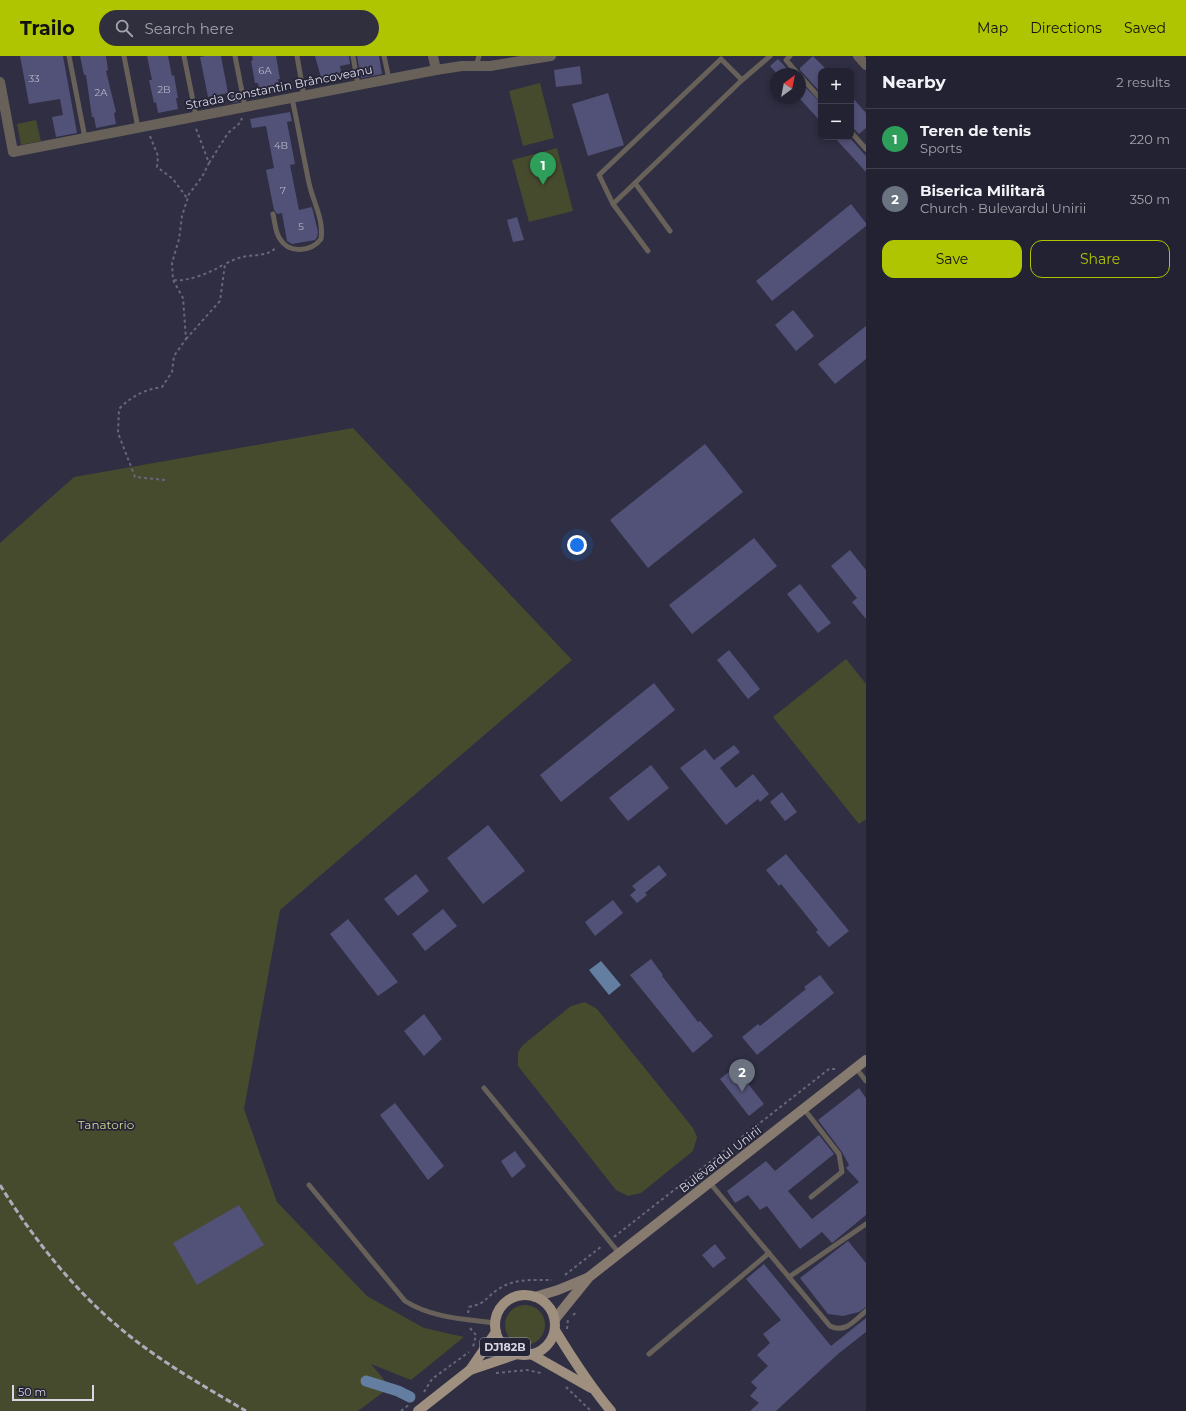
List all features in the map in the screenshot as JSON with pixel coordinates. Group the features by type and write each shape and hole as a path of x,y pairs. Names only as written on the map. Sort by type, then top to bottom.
{"main road":[{"name":"Bulevardul Unirii","path":"555,1319 589,1277 866,1060"},
{"name":"Bulevardul Unirii","path":"535,1296 558,1290 589,1277"},
{"name":"DJ182B","path":"470,1370 495,1327 496,1315 505,1302 519,1295 535,1296"},
{"path":"535,1296 546,1303 555,1319 555,1330 584,1374 591,1388 611,1411"},
{"name":"DJ182B","path":"495,1327 503,1346 517,1354"},
{"name":"DJ182B","path":"418,1411 470,1370 517,1354 531,1354 544,1348 553,1337 555,1330"},
{"path":"531,1354 591,1388"}],"street":[{"path":"433,56 436,70"},
{"name":"Strada Constantin Brâncoveanu","path":"0,82 13,152 462,66 478,61 490,66 550,56"},
{"path":"858,56 866,65"}],"lane":[{"path":"69,56 85,138"},
{"path":"124,56 142,127"},
{"path":"184,56 194,117"},
{"path":"235,56 249,106"},
{"path":"297,56 304,96"},
{"path":"353,56 358,85"},
{"path":"384,56 389,79"},
{"path":"613,204 742,80 770,56"},
{"path":"790,56 786,60 793,68"},
{"path":"648,251 613,204 600,175 720,59 742,80"},
{"path":"806,83 818,96"},
{"path":"273,214 277,235 281,241 292,249 299,250 312,248 321,239 322,233 319,215 309,185 292,98"},
{"path":"854,135 866,149"},
{"path":"635,183 670,231"},
{"path":"856,1068 866,1081"},
{"path":"484,1088 619,1253"},
{"path":"804,1109 839,1154 842,1172 811,1197"},
{"path":"710,1183 830,1326 837,1330 850,1325 866,1311"},
{"path":"308,1185 405,1301 432,1314 495,1327"},
{"path":"789,1277 866,1224"},
{"path":"649,1354 769,1253"}],"path":[{"path":"186,339 183,298 173,280 172,263 187,198 228,133 240,123 249,106"},
{"path":"194,117 209,163"},
{"path":"142,127 158,156 157,167 173,179 187,198"},
{"path":"173,280 182,281 216,270 224,264 244,256 263,255 274,250 281,241"},
{"path":"165,480 135,477 118,433 118,409 135,395 145,390 162,387 172,372 174,356 186,339 220,300 224,264"},
{"path":"572,1269 829,1069 840,1069"},
{"path":"568,1335 567,1324 569,1318 576,1312"},
{"path":"493,1374 527,1370 547,1374"},
{"path":"563,1385 591,1411"}],"green space":[{"path":"540,83 554,138 523,146 509,91"},
{"path":"36,120 41,141 21,145 17,124"},
{"path":"557,148 573,211 529,222 512,160"},
{"name":"Tanatorio","path":"353,428 572,660 280,910 244,1109 277,1202 367,1296 424,1328 464,1337 411,1380 371,1364 390,1387 358,1411 0,1411 0,543 74,477"},
{"path":"846,659 866,684 866,819 859,824 773,717"},
{"path":"585,1002 597,1009 693,1128 697,1137 693,1151 641,1193 628,1196 616,1190 518,1066 518,1052 523,1045 571,1006"},
{"path":"529,1305 536,1308 542,1314 545,1325 544,1333 536,1342 529,1345 521,1345 514,1342 506,1333 505,1321 508,1314 517,1306"}],"water":[{"path":"601,961 621,985 609,995 589,970"}],"building":[{"path":"20,56 63,56 77,133 56,137 52,117 63,115 60,99 29,104"},
{"path":"80,56 106,56 108,70 106,71 116,112 114,113 116,124 96,128 94,117 92,117 86,75 84,75"},
{"path":"147,56 168,56 172,76 174,75 178,98 176,98 178,109 158,113 156,102 154,103 149,80 152,80"},
{"path":"221,56 228,93 208,97 200,57"},
{"path":"252,56 276,56 280,79 278,79 280,90 260,94 258,83 255,83 251,61 253,60"},
{"path":"315,56 349,56 350,64 340,66 342,77 322,81"},
{"path":"357,56 379,56 382,74 361,78"},
{"path":"813,56 825,68 818,68 818,90 806,77 806,68 800,68"},
{"path":"778,59 786,68 772,68 770,66"},
{"path":"580,66 582,84 556,87 554,70"},
{"path":"806,88 818,100 818,119 805,104 806,104"},
{"path":"608,93 624,145 588,156 572,104"},
{"path":"238,94 240,101 233,103 231,95"},
{"path":"854,99 866,113 866,128 859,134 854,129"},
{"path":"290,112 292,121 287,122 295,164 290,165 299,210 312,207 318,232 315,240 292,244 287,241 282,213 277,214 274,210 266,170 274,168 266,126 252,128 250,119"},
{"path":"837,140 852,140 866,156 866,172"},
{"path":"851,204 866,223 866,226 772,301 756,281"},
{"path":"517,217 524,240 513,242 507,220"},
{"path":"793,310 814,336 796,351 775,325"},
{"path":"866,326 866,359 835,384 818,364"},
{"path":"705,444 743,492 648,568 610,520"},
{"path":"754,538 777,566 692,634 669,605"},
{"path":"850,550 866,570 866,619 852,602 857,598 831,566"},
{"path":"800,584 831,623 818,633 787,594"},
{"path":"729,650 760,689 748,699 717,660"},
{"path":"654,683 675,710 561,802 540,775"},
{"path":"734,745 740,752 720,768 736,788 753,774 769,794 760,802 758,799 726,825 680,768 705,749 714,760"},
{"path":"651,765 669,788 628,821 609,798"},
{"path":"782,792 797,812 785,821 770,802"},
{"path":"488,825 525,871 483,904 447,858"},
{"path":"786,854 849,931 829,947 816,932 818,930 781,884 779,886 766,870"},
{"path":"659,865 667,875 645,893 647,895 637,903 630,895 636,890 632,886"},
{"path":"416,874 429,891 398,916 384,899"},
{"path":"613,900 623,913 595,936 585,922"},
{"path":"443,909 457,926 425,951 412,934"},
{"path":"348,919 398,982 378,996 330,934"},
{"path":"651,959 663,975 662,976 698,1022 700,1021 713,1036 693,1053 630,975"},
{"path":"820,975 834,993 757,1055 742,1037 758,1024 760,1026 806,989 804,987"},
{"path":"424,1014 442,1039 424,1056 404,1031"},
{"path":"735,1067 764,1104 749,1116 720,1079"},
{"path":"859,1088 866,1098 866,1215 832,1243 822,1232 800,1249 767,1206 760,1210 748,1195 735,1203 727,1191 766,1161 775,1171 819,1135 834,1154 788,1191 812,1219 859,1182 846,1168 849,1165 842,1152 818,1120"},
{"path":"395,1103 444,1166 428,1180 380,1115"},
{"path":"515,1151 526,1166 512,1178 501,1161"},
{"path":"239,1205 264,1245 197,1285 173,1243"},
{"path":"848,1241 866,1263 866,1307 859,1312 843,1316 828,1314 800,1278"},
{"path":"715,1244 726,1258 713,1268 702,1255"},
{"path":"764,1264 831,1346 866,1318 866,1332 838,1354 776,1411 750,1411 759,1403 750,1396 757,1388 751,1382 768,1366 757,1355 770,1343 763,1334 781,1320 746,1279"}],"waterway":[{"path":"366,1381 398,1391 410,1397"}],"railway":[{"path":"0,1185 12,1204 52,1258 97,1308 145,1348 195,1381 246,1411"}],"place":[{"name":"Teren de tenis","path":"543,185"},
{"name":"Biserica Militară","path":"742,1092"}]}
